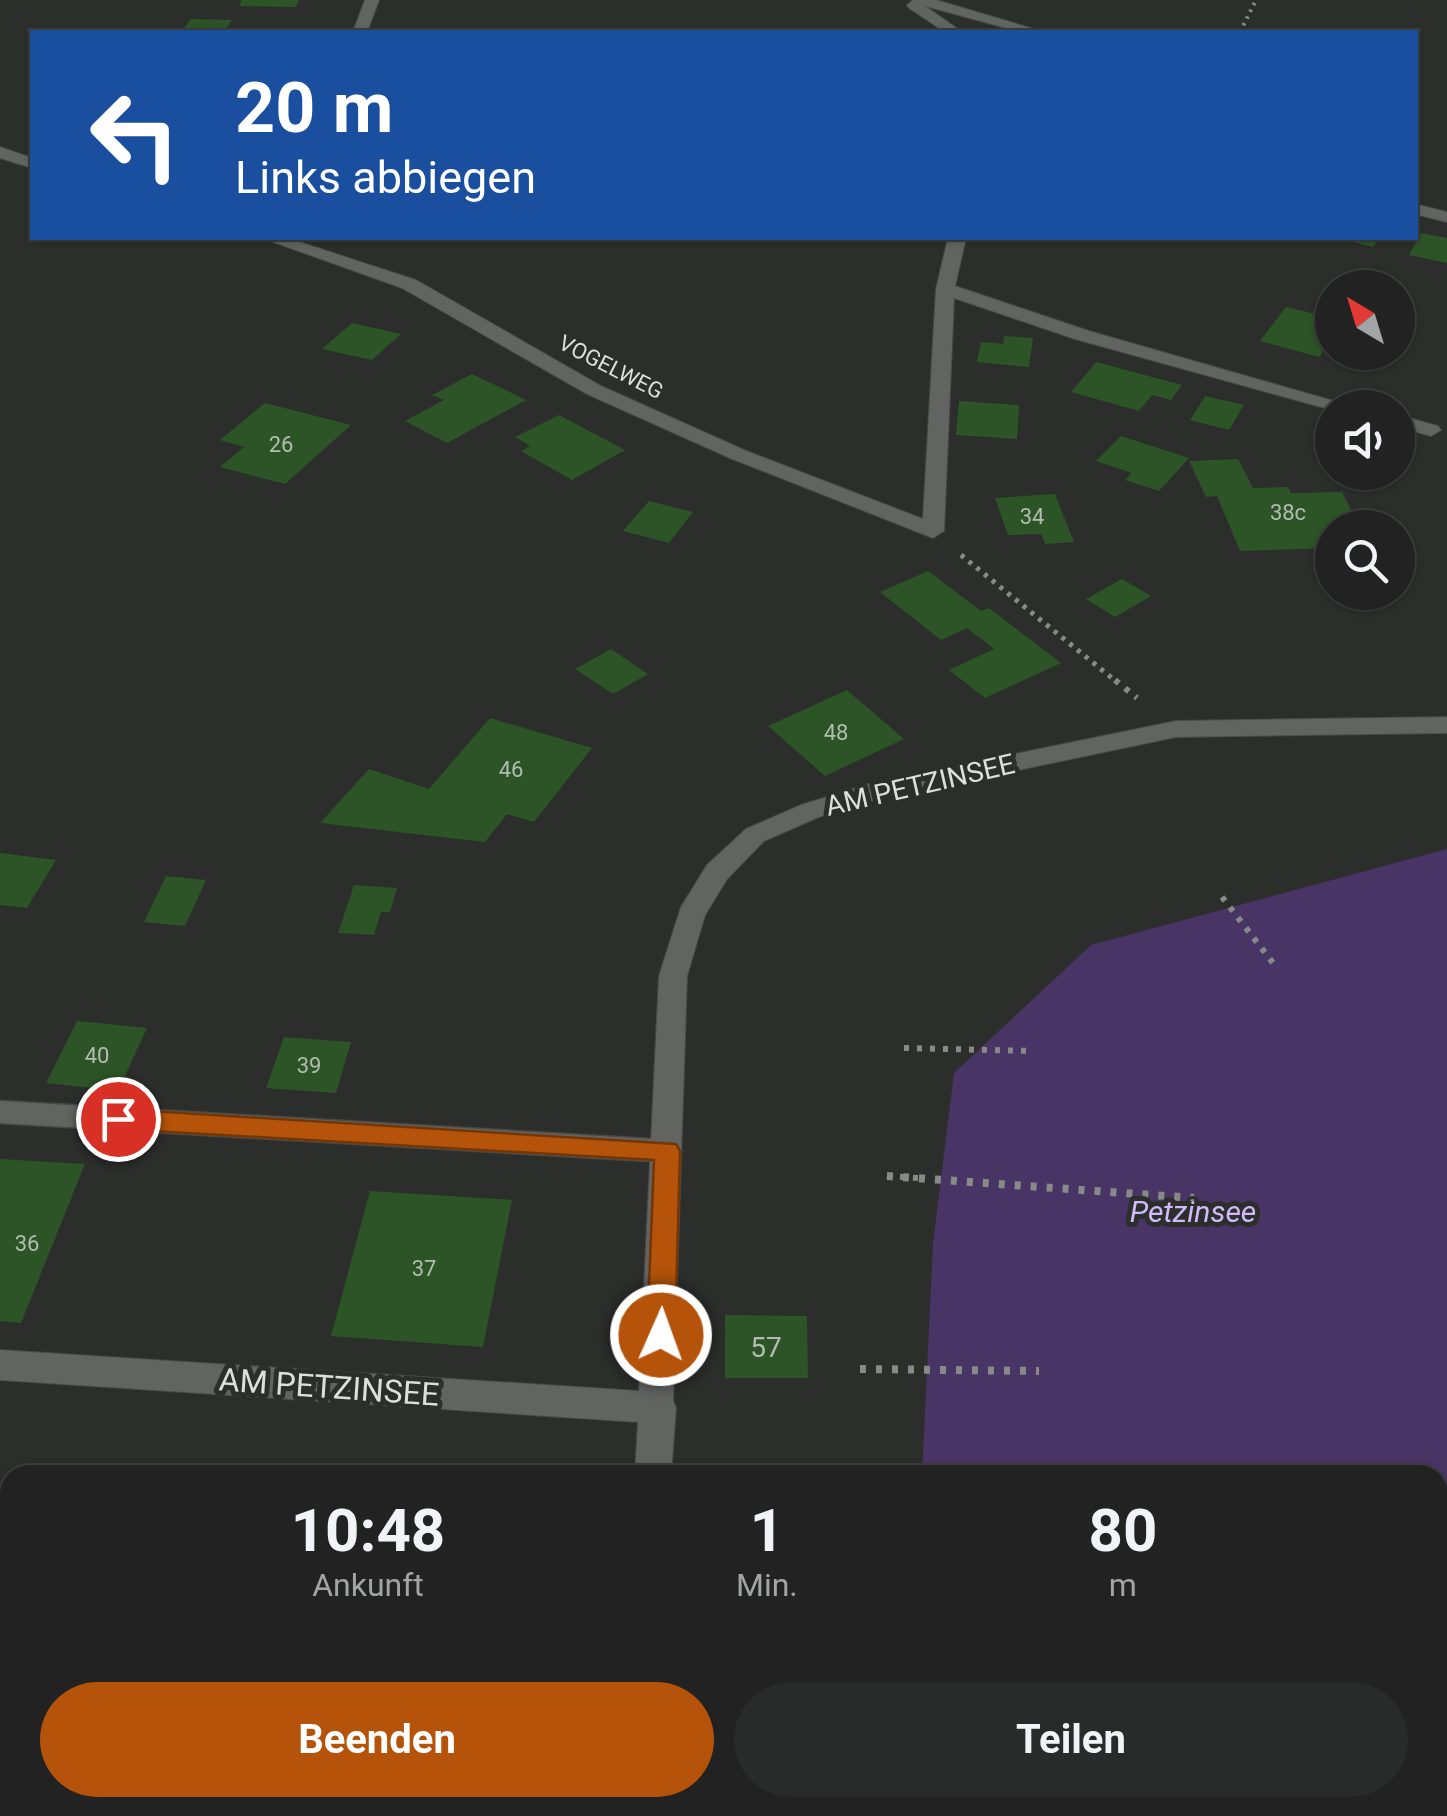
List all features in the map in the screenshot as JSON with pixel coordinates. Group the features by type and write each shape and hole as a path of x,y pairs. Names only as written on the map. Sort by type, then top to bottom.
{"street":[{"path":"361,30 372,0"},
{"path":"907,0 951,30"},
{"path":"920,0 1028,29"},
{"path":"0,152 30,162"},
{"path":"1418,210 1447,217"},
{"name":"VOGELWEG","path":"278,240 408,284 594,390 737,454 933,532"},
{"path":"933,532 945,289 957,240"},
{"path":"945,289 1082,335 1315,399"},
{"path":"1415,425 1431,430"},
{"name":"AM PETZINSEE","path":"654,1465 673,976 691,914 717,872 756,836 810,811 868,794 1176,729 1447,725"},
{"name":"AM PETZINSEE","path":"0,1366 658,1408"}],"lane":[{"path":"0,1112 667,1151"}],"path":[{"path":"1241,30 1256,0"},
{"path":"933,532 1176,729"},
{"path":"1222,897 1273,963"},
{"path":"904,1048 1033,1051"},
{"path":"886,1176 1194,1198"},
{"path":"860,1368 1040,1371"}],"water":[{"name":"Petzinsee","path":"1447,849 1447,1465 922,1465 933,1243 954,1073 1091,945"}],"building":[{"path":"242,0 299,0 296,7 239,6"},
{"path":"191,19 232,20 225,30 183,30"},
{"path":"1421,233 1447,238 1447,263 1409,255"},
{"path":"1346,240 1378,240 1373,247"},
{"path":"1286,307 1315,314 1315,356 1260,341"},
{"path":"352,323 401,334 372,360 322,349"},
{"path":"1004,336 1033,338 1029,367 977,362 981,342 1003,344"},
{"path":"1096,362 1182,385 1171,400 1152,395 1139,411 1071,392"},
{"path":"472,374 526,400 447,443 405,421 444,400 432,395"},
{"path":"1205,396 1244,405 1229,430 1190,420"},
{"path":"959,401 1019,405 1017,439 956,435"},
{"path":"265,403 351,425 285,484 220,467 244,447 220,440"},
{"path":"559,415 625,450 572,480 521,451 530,446 515,437"},
{"path":"1121,436 1189,458 1159,491 1125,480 1132,473 1096,461"},
{"path":"1238,459 1253,488 1288,487 1291,493 1342,492 1351,510 1315,510 1315,549 1240,551 1217,496 1206,497 1189,461"},
{"path":"1055,494 1074,542 1045,544 1041,534 1008,535 995,498"},
{"path":"649,501 693,512 669,543 623,531"},
{"path":"928,571 981,611 989,608 1061,663 985,698 949,670 994,649 967,628 941,640 880,592"},
{"path":"1122,579 1151,596 1115,617 1086,599"},
{"path":"611,649 648,674 613,694 575,669"},
{"path":"847,690 904,739 825,776 768,726"},
{"path":"490,718 592,748 534,822 507,814 485,842 320,823 369,769 429,789"},
{"path":"0,853 56,860 27,908 0,905"},
{"path":"166,876 206,880 185,926 144,922"},
{"path":"354,885 397,888 390,912 381,912 374,935 338,933"},
{"path":"77,1021 147,1028 118,1091 46,1083"},
{"path":"284,1037 351,1042 336,1093 266,1088"},
{"path":"0,1159 85,1164 21,1323 0,1321"},
{"path":"370,1191 512,1200 483,1347 331,1336"},
{"path":"725,1315 807,1316 808,1378 725,1378"}],"route":[{"path":"118,1119 667,1151 661,1335"}]}
